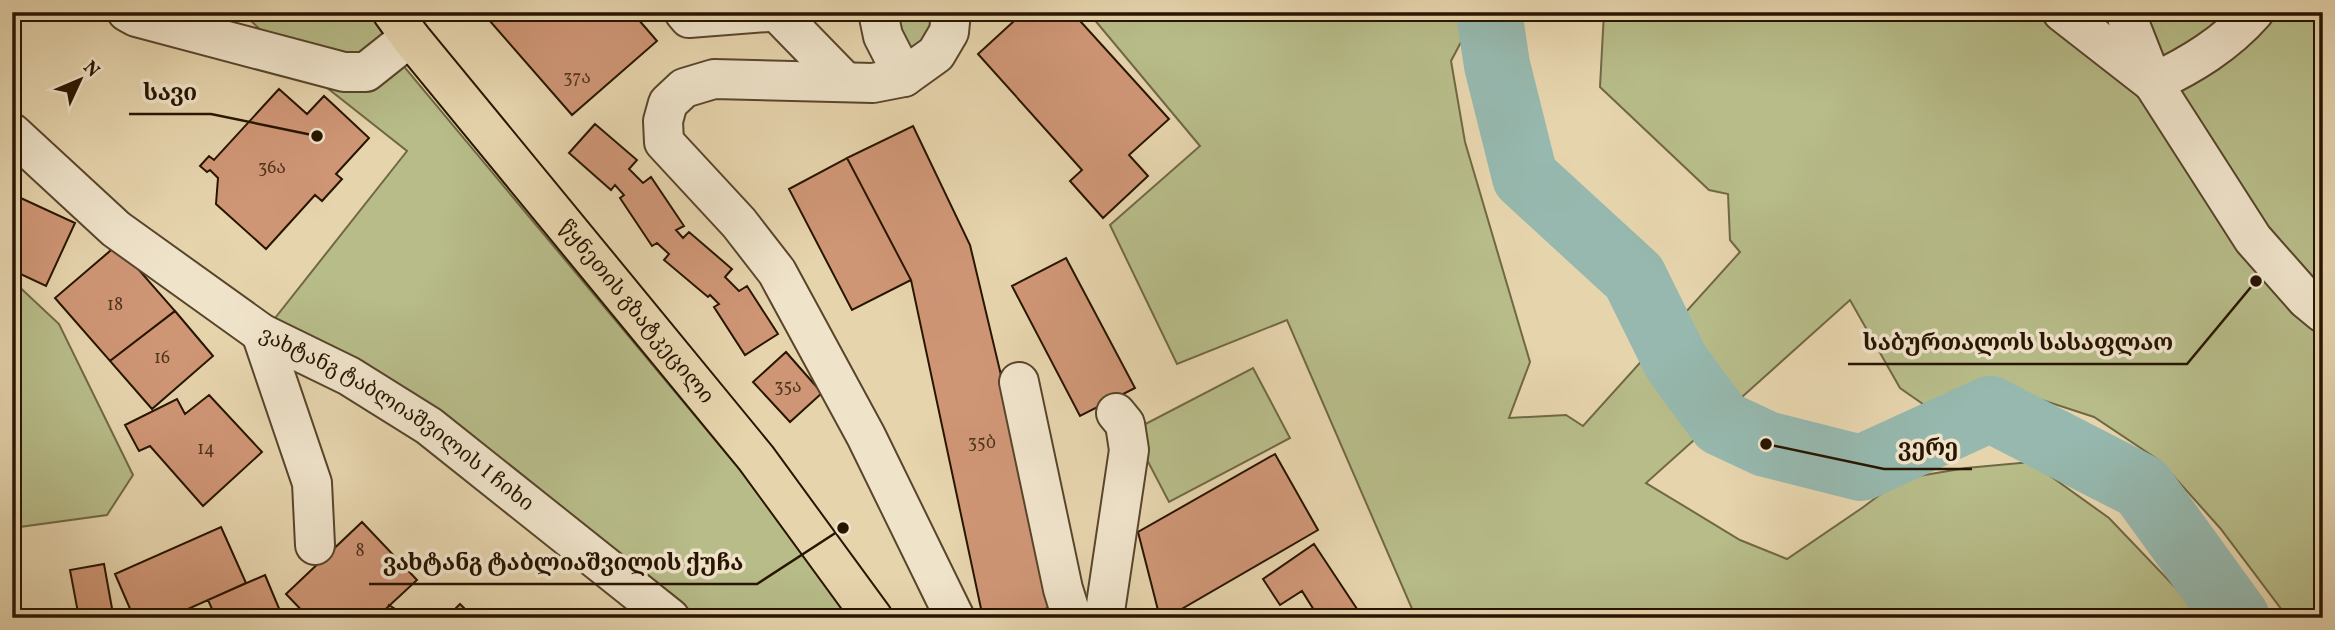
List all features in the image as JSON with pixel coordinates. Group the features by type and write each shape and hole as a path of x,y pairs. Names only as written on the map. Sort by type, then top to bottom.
{"main road":[{"name":"წყნეთის გზატკეცილი","path":"401,24 756,458 873,618"}],"street":[{"path":"127,12 136,17 344,72 366,72 401,24"},
{"path":"684,12 689,18 768,12"},
{"path":"777,12 844,81"},
{"path":"878,12 883,36 904,77"},
{"path":"951,12 949,32 936,54 904,77 873,83 713,79 684,88 668,103 663,121 664,142 739,223 777,272 866,436 955,618"},
{"path":"2062,12 2153,83"},
{"path":"2125,12 2153,83 2253,239 2306,299 2323,313"},
{"path":"2153,83 2183,69 2236,33 2254,12"},
{"name":"ვახტანგ ტაბლიაშვილის I ჩიხი","path":"12,134 116,229 261,332 349,376 429,426 670,618"},
{"path":"261,332 312,483 315,545"},
{"path":"1019,382 1063,589 1072,618"},
{"path":"1104,618 1129,450 1125,424 1116,413"}],"green space":[{"path":"242,12 369,12 406,69 771,507 852,618 689,618 457,435 272,322 407,151 288,57"},
{"path":"892,12 939,12 925,40 914,48 898,41"},
{"path":"1088,12 1477,12 1451,61 1465,142 1530,362 1509,418 1566,415 1583,426 1740,252 1730,240 1728,194 1709,190 1600,87 1604,12 2323,12 2323,618 2288,618 2220,528 2160,461 2094,417 1996,385 1930,409 1900,388 1850,300 1646,483 1740,540 1787,559 1901,479 1966,468 2031,462 2109,518 2202,618 1416,618 1287,320 1177,364 1110,225 1200,146"},
{"path":"12,280 59,324 133,475 107,515 12,528"},
{"path":"1253,368 1290,438 1169,502 1132,431"}],"building":[{"path":"482,12 632,12 657,41 572,115"},
{"path":"1024,12 1072,12 1169,119 1129,155 1148,176 1103,218 1070,181 1082,170 978,54"},
{"path":"279,89 307,114 324,96 369,138 336,174 342,179 322,201 315,195 266,249 216,204 218,178 210,170 207,172 200,166 209,156 214,160"},
{"path":"595,124 637,160 629,169 643,183 651,177 684,226 676,230 683,238 689,232 732,269 725,277 739,291 747,286 778,334 745,355 714,307 719,304 664,260 669,254 657,243 652,246 620,198 624,195 615,185 611,190 569,153"},
{"path":"913,126 970,245 1056,606 1013,618 983,618 911,280 847,158"},
{"path":"847,158 911,280 852,310 789,189"},
{"path":"12,194 75,223 46,286 12,270"},
{"path":"117,245 175,311 110,361 55,298"},
{"path":"1066,258 1135,388 1080,416 1012,286"},
{"path":"175,311 213,356 152,409 110,361"},
{"path":"786,352 822,393 790,422 753,382"},
{"path":"209,395 262,452 203,506 150,446 139,451 125,425 177,399 185,414"},
{"path":"1275,454 1318,530 1166,618 1160,618 1138,532"},
{"path":"362,522 417,580 376,618 309,618 286,594"},
{"path":"221,527 246,583 168,618 134,618 115,574"},
{"path":"1314,544 1363,618 1319,618 1302,591 1280,605 1263,579"},
{"path":"104,564 113,614 79,618 70,570"},
{"path":"265,575 283,618 216,618 208,600"},
{"path":"460,604 474,618 446,618"},
{"path":"389,605 409,618 382,618"}],"waterway":[{"path":"1489,12 1497,65 1525,177 1634,277 1676,362 1721,423 1766,444 1861,468 1990,409 2142,487 2237,618"}],"place":[{"name":"სავი","path":"317,136"},
{"name":"საბურთალოს სასაფლაო","path":"2256,281"},
{"name":"ვერე","path":"1766,444"},
{"name":"ვახტანგ ტაბლიაშვილის ქუჩა","path":"843,528"}]}
